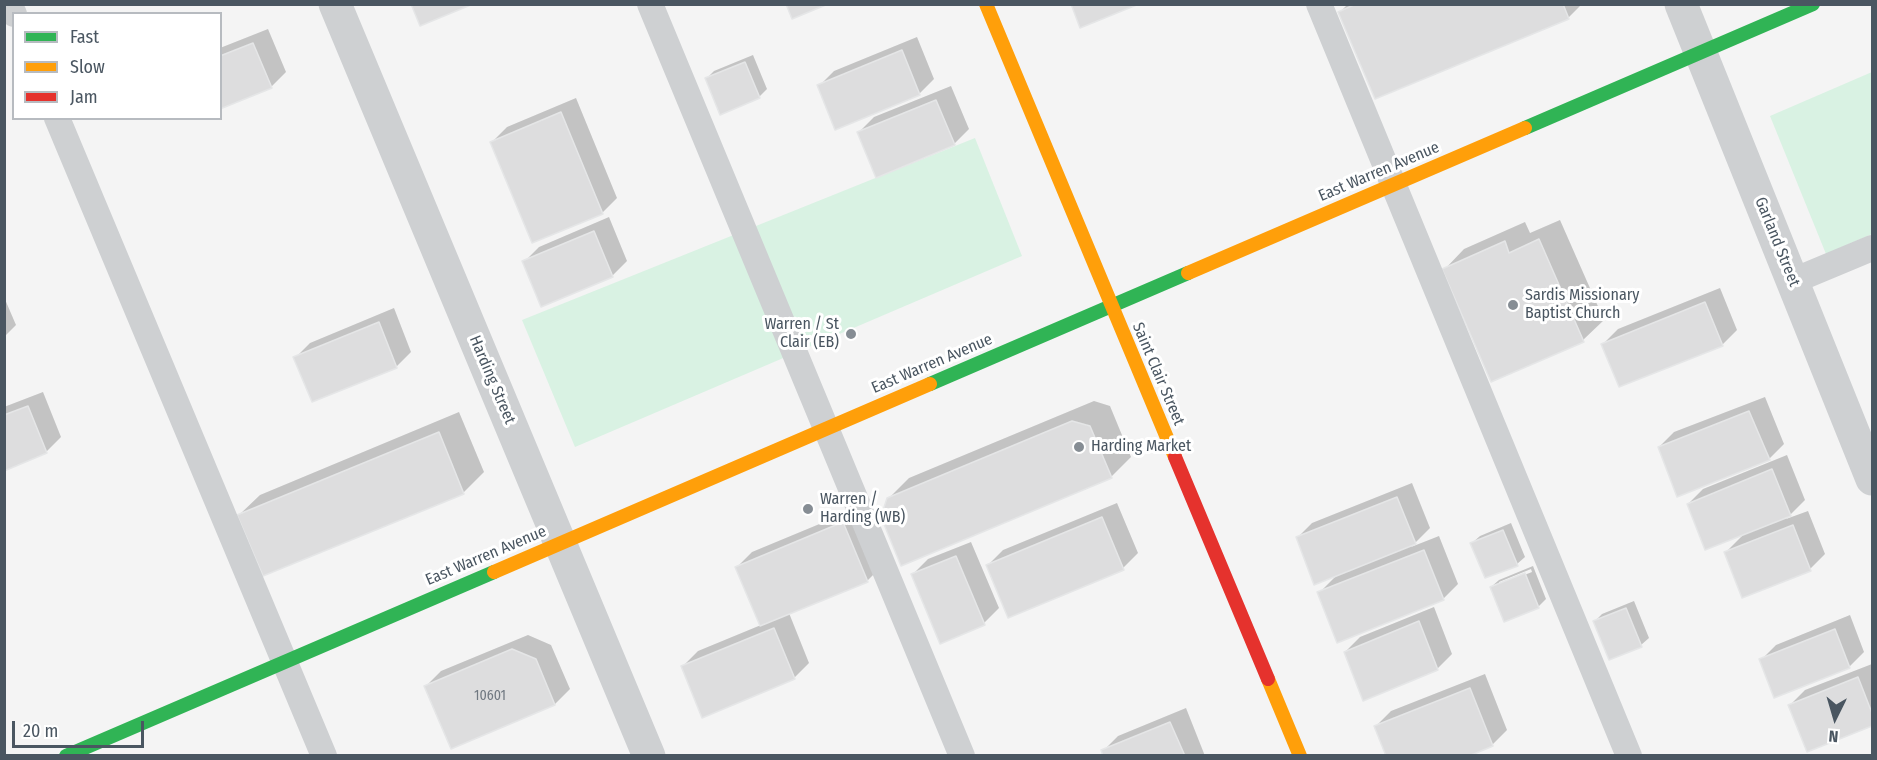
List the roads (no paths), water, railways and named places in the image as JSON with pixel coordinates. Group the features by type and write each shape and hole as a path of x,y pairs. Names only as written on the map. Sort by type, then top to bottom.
{"main road":[{"name":"Saint Clair Street","path":"986,4 1300,756"},
{"name":"East Warren Avenue","path":"66,756 1813,4"}],"street":[{"name":"Harding Street","path":"334,4 649,756"},
{"name":"Garland Street","path":"1681,4 1872,479"}],"lane":[{"path":"650,4 962,756"},
{"path":"1319,4 1629,756"},
{"path":"58,120 324,756"},
{"path":"1792,281 1872,248"}],"place":[{"name":"Sardis Missionary Baptist Church","path":"1513,305"},
{"name":"Warren / St Clair (EB)","path":"851,334"},
{"name":"Harding Market","path":"1079,447"},
{"name":"Warren / Harding (WB)","path":"808,509"}]}
